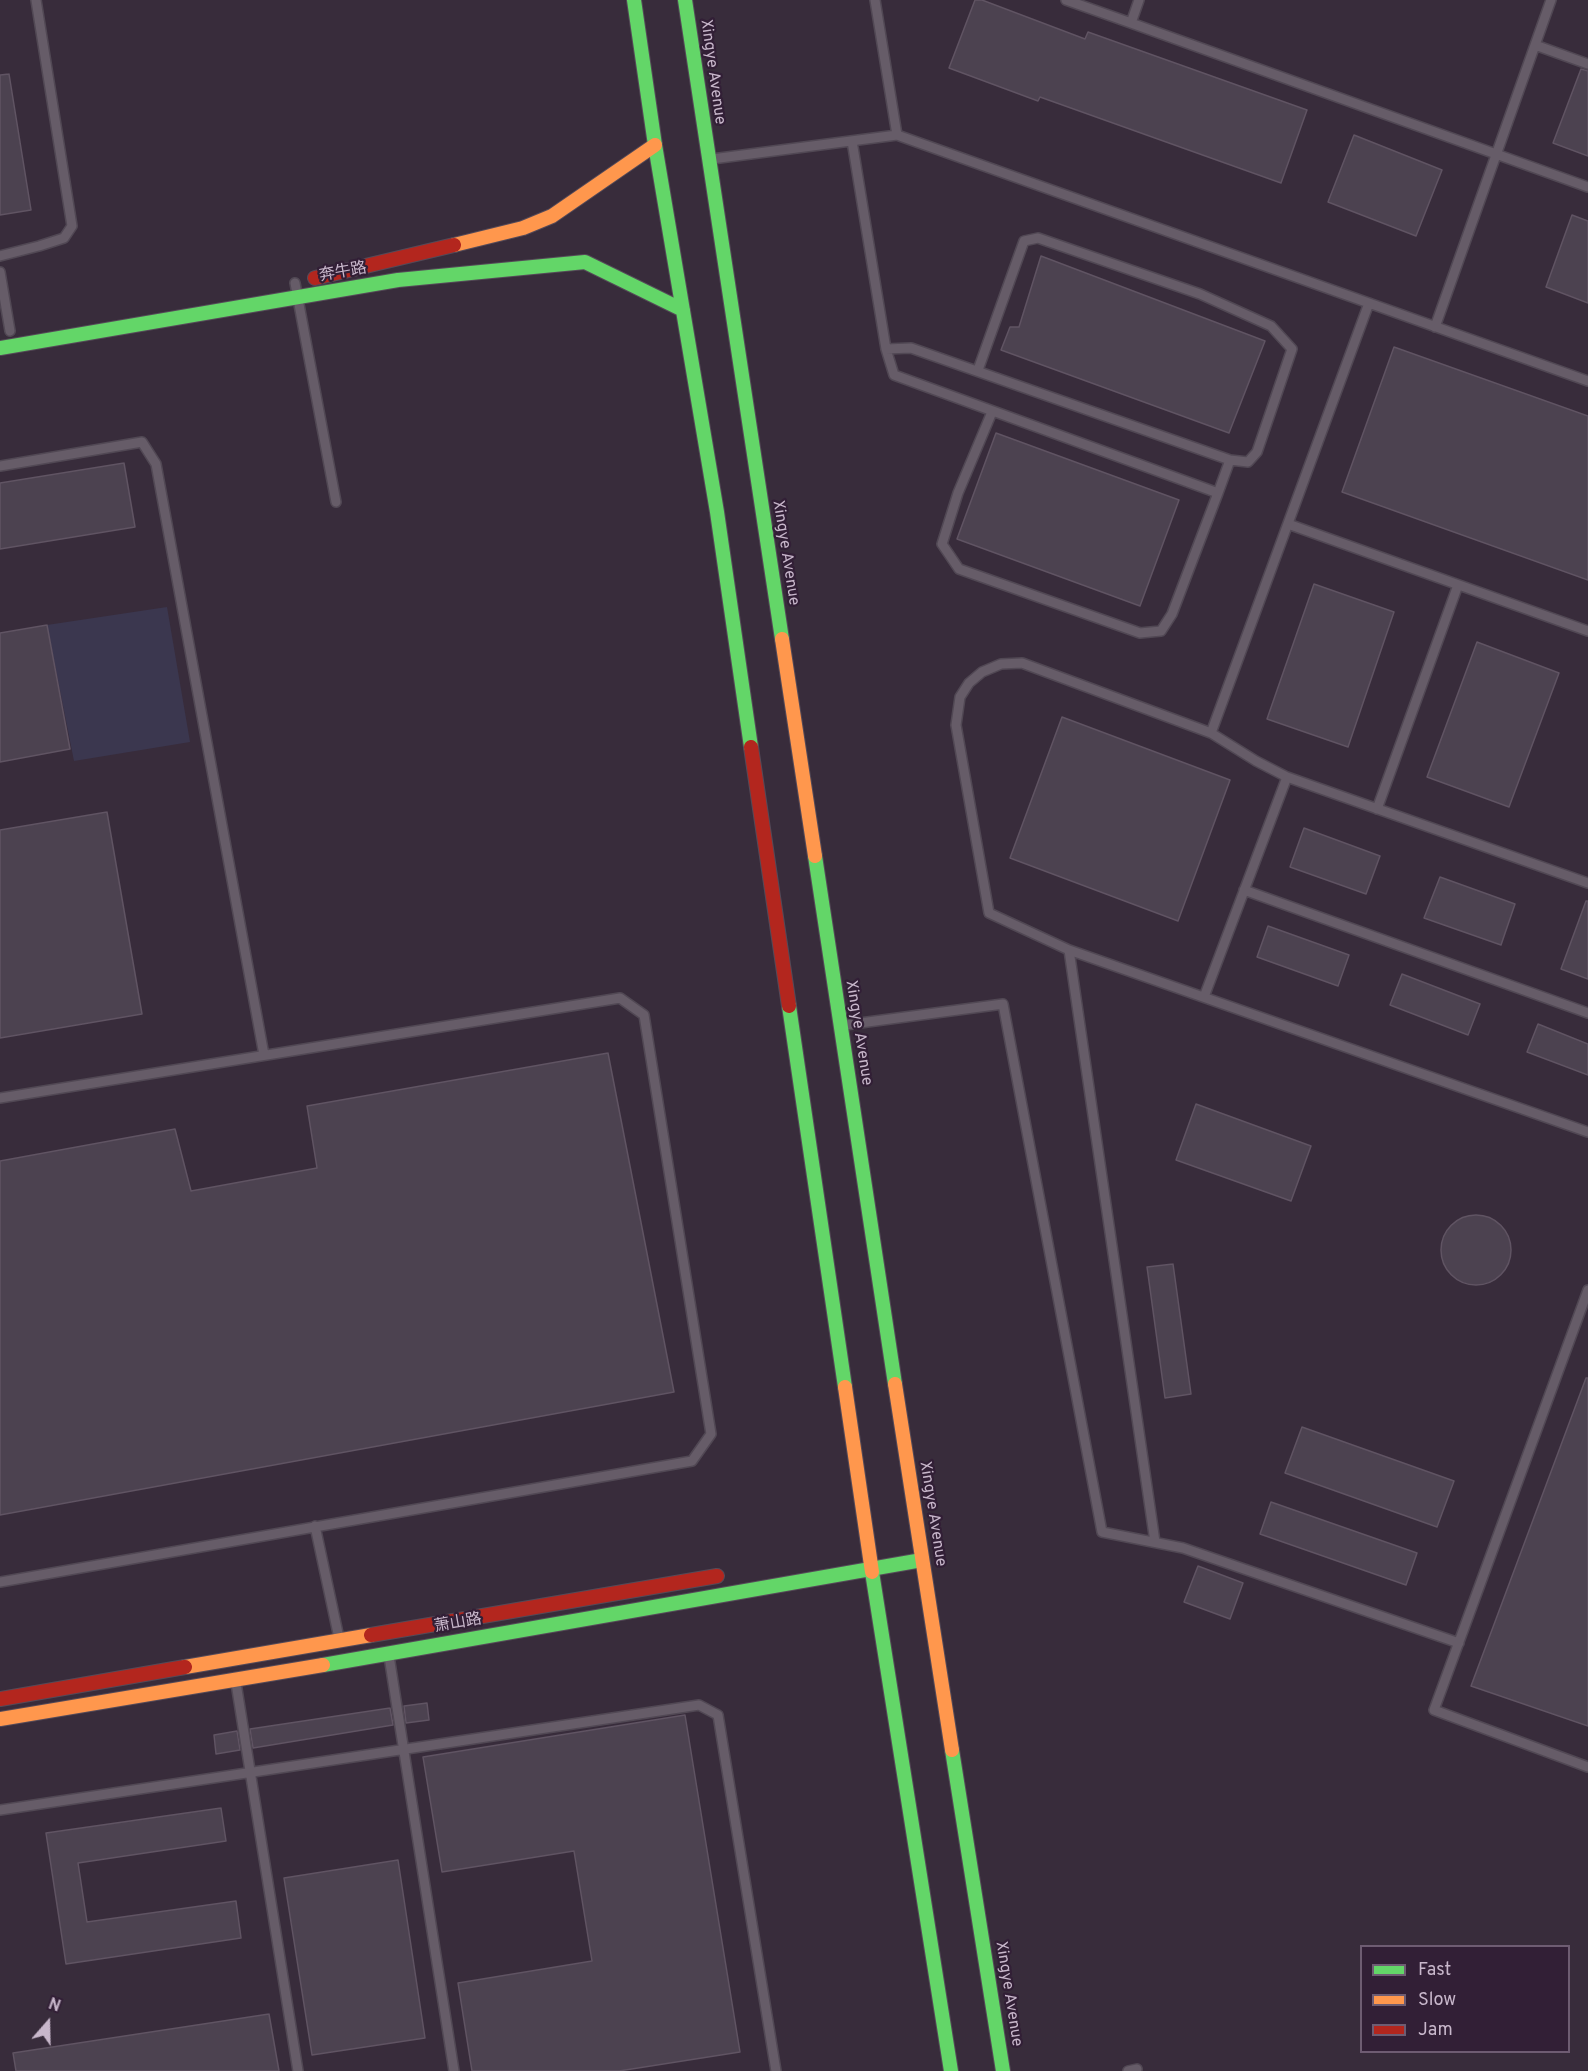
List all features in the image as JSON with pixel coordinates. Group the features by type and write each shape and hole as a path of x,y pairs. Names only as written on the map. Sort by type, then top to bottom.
{"main road":[{"path":"634,0 655,145 719,524 869,1550 951,2071"},
{"name":"Xingye Avenue","path":"685,0 840,1026 914,1542 922,1560 1003,2071"},
{"name":"奔牛路","path":"289,284 523,228 552,216 655,145"},
{"name":"奔牛路","path":"0,348 398,280 585,262 683,310"},
{"name":"萧山路","path":"0,1719 389,1654 922,1560"},
{"name":"萧山路","path":"0,1699 728,1574"}],"lane":[{"path":"0,256 64,238 72,226 36,0"},
{"path":"875,0 897,135"},
{"path":"1066,0 1588,187"},
{"path":"1131,23 1139,0"},
{"path":"1435,327 1551,0"},
{"path":"1535,45 1588,64"},
{"path":"708,159 897,135 1588,381"},
{"path":"852,141 886,349 894,375 1218,493"},
{"path":"886,349 911,348 1230,460 1248,462 1257,453 1292,349 1271,326 1200,294 1038,238 1024,241 978,370"},
{"path":"0,272 11,331"},
{"path":"289,284 298,297 336,502"},
{"path":"1211,733 1369,303"},
{"path":"992,412 958,493 942,544 959,569 1140,633 1161,631 1172,614 1230,460"},
{"path":"0,466 142,442 156,464 264,1055"},
{"path":"1288,524 1588,631"},
{"path":"1377,809 1458,585"},
{"path":"1588,883 1287,777 1256,762 1211,733 1022,663 1002,664 988,669 975,678 963,691 958,704 956,724 989,914 1069,950 1588,1132"},
{"path":"1204,998 1287,777"},
{"path":"1244,890 1588,1013"},
{"path":"1069,950 1155,1542"},
{"path":"0,1098 621,998 644,1015 711,1434 692,1461 0,1581"},
{"path":"840,1026 1003,1004 1102,1532 1183,1548 1459,1643"},
{"path":"1588,1290 1434,1710 1588,1767"},
{"path":"315,1526 344,1661"},
{"path":"389,1654 453,2071"},
{"path":"235,1678 298,2071"},
{"path":"2,1812 699,1705 718,1715 776,2071"}],"shaded area":[{"path":"167,607 190,742 74,761 47,625"}],"building":[{"path":"975,0 982,0 1085,39 1088,32 1307,110 1281,183 1040,97 1038,101 949,68"},
{"path":"1581,69 1588,71 1588,156 1553,143"},
{"path":"9,74 31,210 0,215 0,75"},
{"path":"1354,135 1442,170 1416,236 1328,202"},
{"path":"1572,215 1588,221 1588,303 1546,287"},
{"path":"1041,256 1265,341 1229,433 1001,350 1010,327 1019,327"},
{"path":"1394,347 1588,416 1588,580 1342,492"},
{"path":"996,433 1179,500 1140,606 957,539"},
{"path":"124,463 135,527 0,549 0,483"},
{"path":"1314,584 1394,612 1348,747 1267,719"},
{"path":"47,625 70,749 0,762 0,633"},
{"path":"1477,642 1559,673 1509,807 1427,777"},
{"path":"1062,717 1230,780 1178,921 1010,858"},
{"path":"107,812 142,1014 0,1038 0,830"},
{"path":"1304,828 1380,856 1366,894 1290,867"},
{"path":"1440,877 1515,904 1501,945 1424,918"},
{"path":"1586,901 1588,901 1588,979 1561,969"},
{"path":"1268,926 1349,955 1338,986 1257,957"},
{"path":"1402,974 1480,1004 1468,1035 1390,1005"},
{"path":"1538,1024 1588,1044 1588,1075 1527,1052"},
{"path":"608,1053 674,1392 0,1515 0,1161 175,1129 191,1191 317,1168 307,1106"},
{"path":"1196,1104 1311,1146 1291,1201 1176,1160"},
{"path":"1476,1215 1489,1218 1501,1225 1508,1237 1511,1250 1508,1263 1501,1275 1489,1282 1476,1285 1463,1282 1451,1275 1444,1263 1441,1250 1444,1237 1451,1225 1463,1218"},
{"path":"1173,1264 1191,1394 1165,1398 1147,1267"},
{"path":"1586,1378 1588,1378 1588,1726 1471,1686"},
{"path":"1302,1427 1454,1481 1437,1527 1285,1473"},
{"path":"1271,1502 1417,1553 1406,1585 1260,1534"},
{"path":"1198,1566 1243,1583 1230,1619 1184,1602"},
{"path":"427,1703 429,1720 406,1723 404,1706"},
{"path":"390,1708 393,1725 253,1748 250,1729"},
{"path":"685,1715 740,2052 619,2071 472,2071 458,1983 592,1961 574,1851 442,1872 423,1757"},
{"path":"237,1731 240,1750 216,1754 214,1735"},
{"path":"221,1808 226,1841 78,1863 87,1922 236,1901 241,1938 66,1964 46,1833"},
{"path":"398,1860 425,2038 312,2055 284,1878"},
{"path":"269,2014 279,2071 16,2071 13,2053"}],"traffic: fast":[{"path":"634,0 655,145 717,512 751,747"},
{"path":"685,0 782,639"},
{"path":"0,348 398,280 585,262 683,310"},
{"path":"815,856 895,1384"},
{"path":"789,1006 845,1387"},
{"path":"323,1665 922,1560"},
{"path":"872,1572 951,2071"},
{"path":"952,1750 1003,2071"}],"traffic: slow":[{"path":"454,245 523,228 552,216 655,145"},
{"path":"782,639 815,856"},
{"path":"895,1384 952,1750"},
{"path":"845,1387 872,1572"},
{"path":"185,1667 371,1635"},
{"path":"0,1719 323,1665"}],"traffic: jam":[{"path":"315,278 454,245"},
{"path":"751,747 789,1006"},
{"path":"371,1635 717,1576"},
{"path":"0,1699 185,1667"}]}
